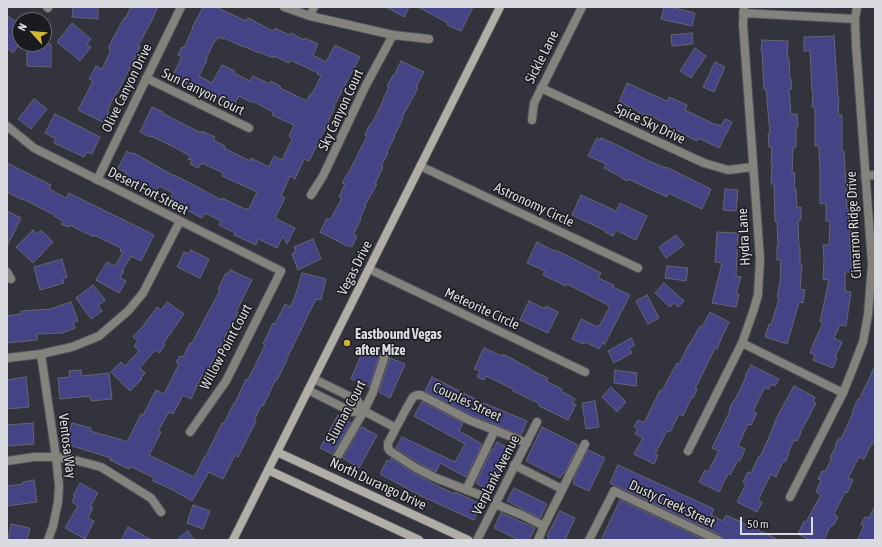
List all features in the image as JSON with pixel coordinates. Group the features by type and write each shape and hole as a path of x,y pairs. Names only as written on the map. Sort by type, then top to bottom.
{"main road":[{"name":"Vegas Drive","path":"233,540 500,7"},
{"name":"North Durango Drive","path":"277,452 468,540"},
{"path":"268,470 419,540"}],"street":[{"name":"Olive Canyon Drive","path":"97,180 181,7"},
{"path":"284,7 310,16 393,35 429,39"},
{"path":"310,16 314,7"},
{"name":"Sickle Lane","path":"532,120 534,103 540,88 582,7"},
{"name":"Cimarron Ridge Drive","path":"790,497 853,368 862,342 868,315 872,264 856,45 855,20 857,7"},
{"path":"744,10 855,20"},
{"name":"Hydra Lane","path":"688,451 742,343 758,295 760,259 744,29 744,10"},
{"name":"Sky Canyon Court","path":"311,195 324,176 365,87 393,35"},
{"name":"Sun Canyon Court","path":"146,78 249,128"},
{"name":"Spice Sky Drive","path":"540,88 704,163 728,170 753,167"},
{"name":"Desert Fort Street","path":"7,126 34,148 281,272"},
{"name":"Astronomy Circle","path":"420,166 638,268"},
{"path":"865,176 875,175"},
{"path":"7,358 41,354 72,347 99,336 128,311 143,293 180,221"},
{"name":"Meteorite Circle","path":"369,269 585,372"},
{"name":"Willow Point Court","path":"190,432 226,381 281,272"},
{"path":"742,343 842,393"},
{"name":"Ventosa Way","path":"41,354 59,485 58,502 53,526 48,540"},
{"name":"Sluman Court","path":"337,457 364,411 373,392 385,355"},
{"path":"314,379 358,400 364,411"},
{"path":"308,390 352,412 364,411 396,428 388,444 390,451 416,468 436,478 485,497"},
{"name":"Couples Street","path":"396,428 414,397 417,395 422,395 469,420 527,443"},
{"name":"Verplank Avenue","path":"477,540 537,422"},
{"path":"466,490 495,430"},
{"path":"538,540 585,444"},
{"path":"7,461 34,457 56,457 71,459 101,467 150,498 161,512"},
{"path":"514,465 562,489"},
{"name":"Dusty Creek Street","path":"589,540 614,491 718,540"},
{"path":"495,504 544,526"}],"building":[{"path":"73,7 98,7 98,19 72,17"},
{"path":"131,7 158,7 138,46 140,47 107,111 109,112 103,122 78,110 93,81 89,79 96,66 102,69 111,50 109,49 109,46"},
{"path":"203,7 216,7 246,21 248,18 273,31 275,28 289,35 291,33 304,40 305,38 318,44 313,55 326,62 335,45 360,57 334,106 335,107 329,121 309,161 304,159 295,179 290,176 281,196 285,198 275,218 295,228 287,244 283,236 277,248 258,239 256,245 234,235 235,233 219,225 221,221 205,213 202,218 169,202 173,193 159,186 155,194 124,177 127,173 118,168 127,151 132,154 134,153 174,176 221,200 222,198 247,210 247,208 249,209 257,192 222,176 223,173 202,163 198,168 190,164 192,160 188,159 190,156 140,132 152,107 201,133 202,131 215,137 213,140 225,146 224,148 250,161 251,158 269,167 274,156 282,160 292,139 289,136 294,125 272,115 273,112 252,101 251,102 239,96 234,105 172,77 182,57 178,55 182,47 184,48","holes":["218,37 224,38 273,58 274,56 289,63 290,60 318,73 317,74 321,76 307,101 280,88 281,87 271,81 270,84 253,76 250,81 234,73 235,71 222,65 212,83 199,76 215,40 216,41"]},
{"path":"386,7 409,7 404,17"},
{"path":"418,7 473,7 461,31 447,25 448,23"},
{"path":"664,7 695,13 692,26 661,19"},
{"path":"7,15 12,19 13,53 7,48"},
{"path":"72,23 91,39 87,44 91,47 80,61 57,42"},
{"path":"692,33 693,44 672,46 671,35"},
{"path":"834,36 839,98 838,115 842,115 842,151 844,151 852,272 845,272 845,291 851,292 846,326 840,325 834,338 842,342 835,357 837,358 833,368 813,360 815,355 810,353 823,323 820,322 829,280 823,279 823,245 829,245 830,221 826,221 826,203 820,204 819,146 815,146 815,107 812,107 813,92 810,51 804,51 804,37"},
{"path":"762,40 788,41 787,58 789,58 792,89 789,89 791,114 797,114 798,126 796,127 796,147 793,147 792,173 795,173 794,189 796,189 797,208 801,207 801,220 798,221 800,264 802,264 800,289 805,290 803,303 799,302 787,344 765,337 769,324 771,325 779,299 777,298 781,276 781,260 777,260 778,246 777,222 775,222 774,184 771,184 772,147 769,147 768,134 770,134 766,89 764,89 761,51"},
{"path":"695,48 706,56 691,78 680,71"},
{"path":"27,52 51,52 51,67 27,66"},
{"path":"401,61 424,72 416,87 418,88 402,117 403,118 387,152 388,153 381,166 383,167 375,184 377,184 365,205 366,206 360,218 361,219 353,234 357,236 352,247 347,246 320,232 327,218 330,220 342,198 339,197 345,184 342,183 367,136 365,135 389,87 387,86 393,75 394,76"},
{"path":"715,62 725,67 714,92 703,87"},
{"path":"627,83 667,101 669,97 687,105 685,110 716,125 721,126 725,119 732,122 719,148 698,138 697,141 647,114 646,116 619,102"},
{"path":"34,99 47,109 31,129 18,119"},
{"path":"55,114 100,137 92,154 87,152 84,157 54,143 56,139 45,133"},
{"path":"597,138 600,140 601,138 615,144 711,189 702,209 668,193 667,197 628,179 627,181 604,168 606,164 588,156"},
{"path":"7,163 51,185 49,189 66,198 69,193 154,235 141,261 131,256 122,271 124,271 120,278 126,281 119,293 96,280 107,262 115,266 123,252 120,251 121,248 70,225 69,227 61,224 63,221 54,215 7,192"},
{"path":"725,189 738,190 736,211 723,210"},
{"path":"581,195 616,211 620,203 647,216 636,240 616,230 613,236 605,232 606,231 572,215"},
{"path":"7,211 21,218 7,246"},
{"path":"33,230 37,234 41,230 53,242 33,263 16,247"},
{"path":"717,232 738,233 736,276 741,277 736,294 739,294 736,307 712,303 722,263 715,262"},
{"path":"676,235 684,245 666,258 659,247"},
{"path":"313,239 321,259 298,270 292,254 296,252 294,247"},
{"path":"537,242 601,273 598,278 614,285 613,287 630,295 604,345 603,342 599,349 585,342 584,344 572,339 581,319 598,327 610,306 567,284 566,286 543,275 545,271 527,263"},
{"path":"191,250 209,259 200,278 177,267 184,252 189,254"},
{"path":"62,259 67,277 63,279 64,283 40,290 34,267"},
{"path":"667,266 688,268 686,281 665,278"},
{"path":"230,270 252,280 236,312 238,313 205,377 202,375 191,399 183,395 173,414 169,412 158,431 161,432 149,455 194,477 222,423 224,423 235,403 246,379 248,380 265,345 263,344 273,323 275,324 285,304 290,307 295,297 302,273 326,279 321,300 316,299 277,380 276,379 263,406 261,406 254,421 256,422 238,457 235,455 223,479 209,472 192,501 153,481 154,478 130,466 129,469 110,460 111,458 66,444 72,423 91,428 90,431 127,442 141,414 143,415 156,390 164,394 179,364 176,362 180,356 183,357 190,343 192,343 220,290 218,289 226,273 228,274"},
{"path":"664,283 684,301 678,307 674,303 670,307 655,293"},
{"path":"93,285 105,300 98,306 102,311 91,319 76,298"},
{"path":"647,295 659,318 648,324 636,301"},
{"path":"529,301 545,309 546,306 558,312 548,333 520,320"},
{"path":"71,302 78,321 73,322 75,328 62,333 37,334 37,340 7,343 7,316 21,314 21,311 50,309"},
{"path":"167,302 184,314 163,344 165,345 159,353 155,350 140,368 145,373 141,378 142,379 130,391 111,372 121,362 125,366 139,351 134,346 138,341 133,337 157,307 161,310"},
{"path":"710,312 729,322 683,416 679,414 670,432 667,431 655,454 658,455 654,464 634,454 643,438 635,434 638,429 634,427 638,420 644,423 660,390 662,391 677,363 679,364 689,344 700,326 702,327"},
{"path":"631,338 635,345 629,348 632,353 614,363 608,351"},
{"path":"365,346 380,352 369,387 351,379"},
{"path":"484,348 502,356 503,354 548,378 546,381 562,389 561,391 575,399 572,405 576,404 568,420 539,406 540,404 486,376 484,380 477,377 480,371 474,369"},
{"path":"390,358 405,364 390,398 379,392"},
{"path":"751,365 779,379 775,386 771,384 769,389 765,387 753,411 757,413 751,425 748,424 738,446 745,449 740,461 738,460 730,475 728,474 719,492 699,482 705,470 708,472 719,451 712,448"},
{"path":"875,366 875,445 872,443 864,459 859,457 848,478 853,480 834,514 838,517 833,526 831,525 824,540 810,540 798,534 804,521 806,522 821,495 816,492 821,480 818,479 822,471 825,472 832,458 830,458 836,446 835,445 839,438 841,439 858,399 859,400"},
{"path":"81,370 82,376 109,373 112,399 91,401 90,396 60,399 58,378 70,377 69,371"},
{"path":"615,370 637,373 636,386 614,383"},
{"path":"26,377 29,407 7,409 7,380"},
{"path":"432,377 479,401 527,421 521,435 471,415 425,391"},
{"path":"794,386 815,397 813,402 816,403 797,441 794,440 788,453 789,454 785,462 783,461 776,477 771,474 758,500 762,502 757,512 737,502 746,484 743,482 748,472 751,473 759,456 760,457 777,417"},
{"path":"611,387 626,402 617,412 602,397"},
{"path":"595,401 599,427 586,429 582,403"},
{"path":"422,402 463,423 459,431 482,444 466,477 440,463 436,472 396,448 402,437 455,462 465,444 414,416"},
{"path":"338,415 351,423 332,454 320,448"},
{"path":"33,423 34,444 7,446 7,425"},
{"path":"362,427 377,435 359,468 343,458"},
{"path":"542,427 578,445 564,474 563,473 560,478 526,461"},
{"path":"497,442 512,450 489,491 476,483 492,449 493,450"},
{"path":"588,450 605,458 589,491 573,484 574,478"},
{"path":"391,458 431,483 481,504 474,520 421,496 380,474 387,460 390,462"},
{"path":"618,465 714,509 711,515 723,521 726,515 779,540 723,540 723,537 720,535 610,483"},
{"path":"34,480 37,502 7,506 7,486 23,484 23,482"},
{"path":"80,483 98,493 90,507 93,508 88,518 94,521 85,539 65,528 78,506 72,502 75,496 73,496"},
{"path":"514,488 547,504 540,518 507,501"},
{"path":"620,500 705,540 601,540"},
{"path":"193,505 210,511 203,529 187,523"},
{"path":"875,506 875,540 857,540 864,526 861,524 865,517 869,518"},
{"path":"560,511 575,518 565,540 547,540 549,537 547,536"},
{"path":"501,513 535,528 529,540 519,540 494,528"},
{"path":"11,524 30,528 27,540 8,540"},
{"path":"128,527 152,540 121,540"},
{"path":"188,531 194,540 176,540"}],"place":[{"name":"Eastbound Vegas after Mize","path":"347,343"}]}
